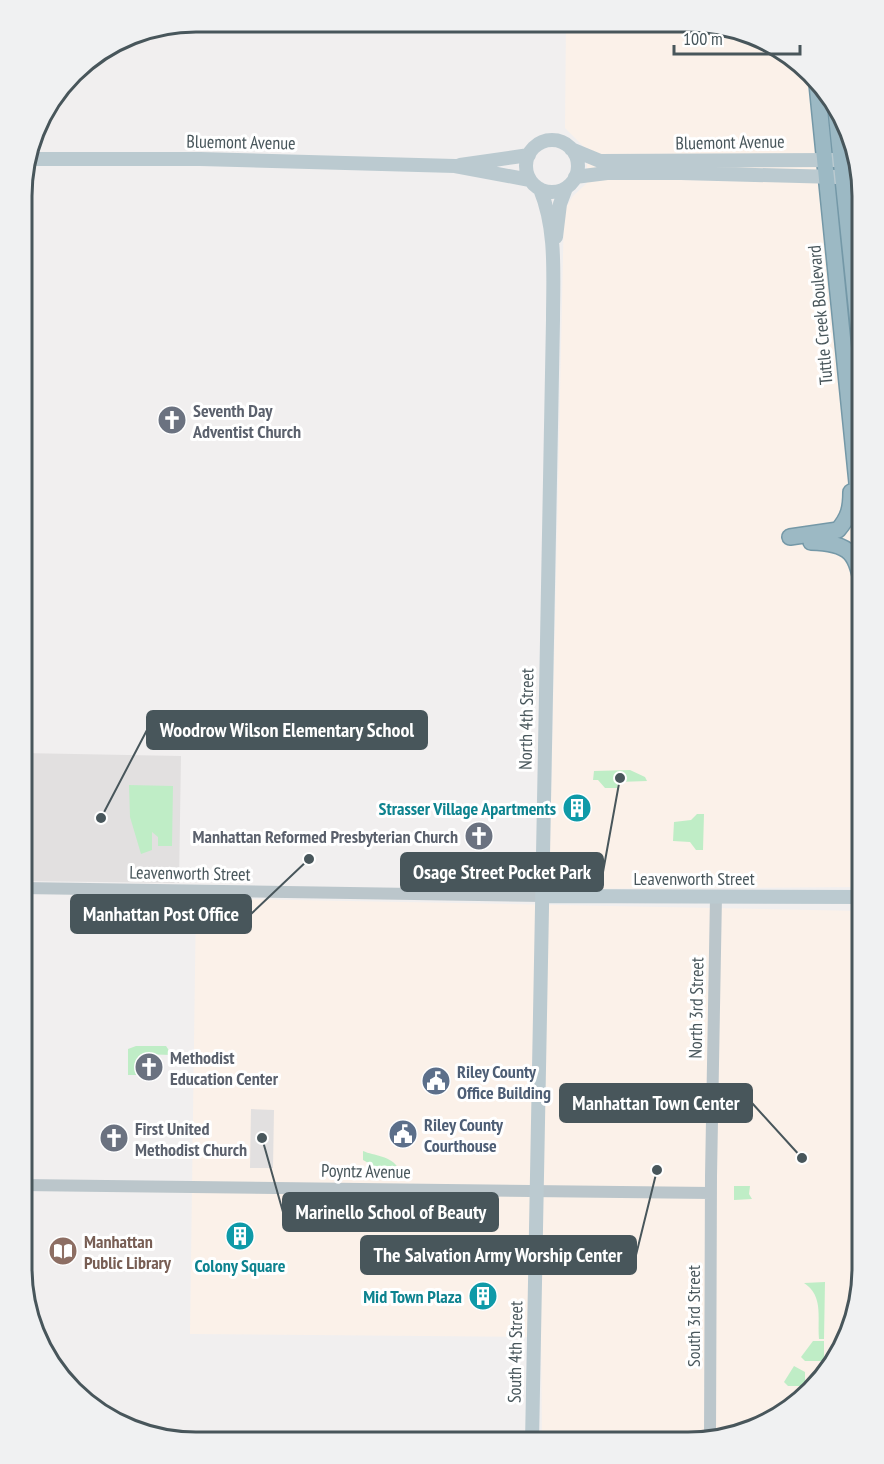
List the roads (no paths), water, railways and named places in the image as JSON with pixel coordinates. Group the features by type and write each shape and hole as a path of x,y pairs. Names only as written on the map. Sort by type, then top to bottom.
{"highway":[{"name":"Tuttle Creek Boulevard","path":"818,95 852,442"},
{"name":"Tuttle Creek Boulevard","path":"848,162 843,177 852,265"},
{"path":"847,396 851,506 847,518 838,530 830,533 790,537 807,542 839,544 852,555"}],"main road":[{"path":"546,141 561,142 571,149 577,160 571,183 555,192 535,185 526,166 529,155 538,145 546,141"},
{"name":"Bluemont Avenue","path":"571,149 600,161 848,160"},
{"name":"Bluemont Avenue","path":"36,159 200,159 455,166 529,155"},
{"name":"Bluemont Avenue","path":"455,166 535,185"},
{"name":"Bluemont Avenue","path":"571,183 607,173 843,177"},
{"name":"North 4th Street","path":"553,248 560,204 571,183"},
{"name":"North 4th Street","path":"535,185 549,214 553,248 536,1190"},
{"name":"Leavenworth Street","path":"542,896 852,897"},
{"name":"South 4th Street","path":"532,1432 536,1190"}],"street":[{"name":"Bluemont Avenue","path":"843,177 851,177"},
{"name":"Leavenworth Street","path":"32,888 542,896"},
{"name":"North 3rd Street","path":"711,1193 716,896"},
{"name":"Poyntz Avenue","path":"32,1185 711,1193"},
{"name":"South 3rd Street","path":"710,1431 711,1193"}],"place":[{"name":"Seventh Day Adventist Church","path":"172,420"},
{"name":"Osage Street Pocket Park","path":"620,778"},
{"name":"Strasser Village Apartments","path":"577,808"},
{"name":"Woodrow Wilson Elementary School","path":"101,818"},
{"name":"Manhattan Reformed Presbyterian Church","path":"479,836"},
{"name":"Manhattan Post Office","path":"309,859"},
{"name":"Methodist Education Center","path":"149,1067"},
{"name":"Riley County Office Building","path":"436,1081"},
{"name":"Riley County Courthouse","path":"403,1134"},
{"name":"First United Methodist Church","path":"114,1138"},
{"name":"Marinello School of Beauty","path":"262,1138"},
{"name":"Manhattan Town Center","path":"802,1158"},
{"name":"The Salvation Army Worship Center","path":"657,1170"},
{"name":"Colony Square","path":"240,1236"},
{"name":"Manhattan Public Library","path":"63,1251"},
{"name":"Mid Town Plaza","path":"483,1296"}]}
